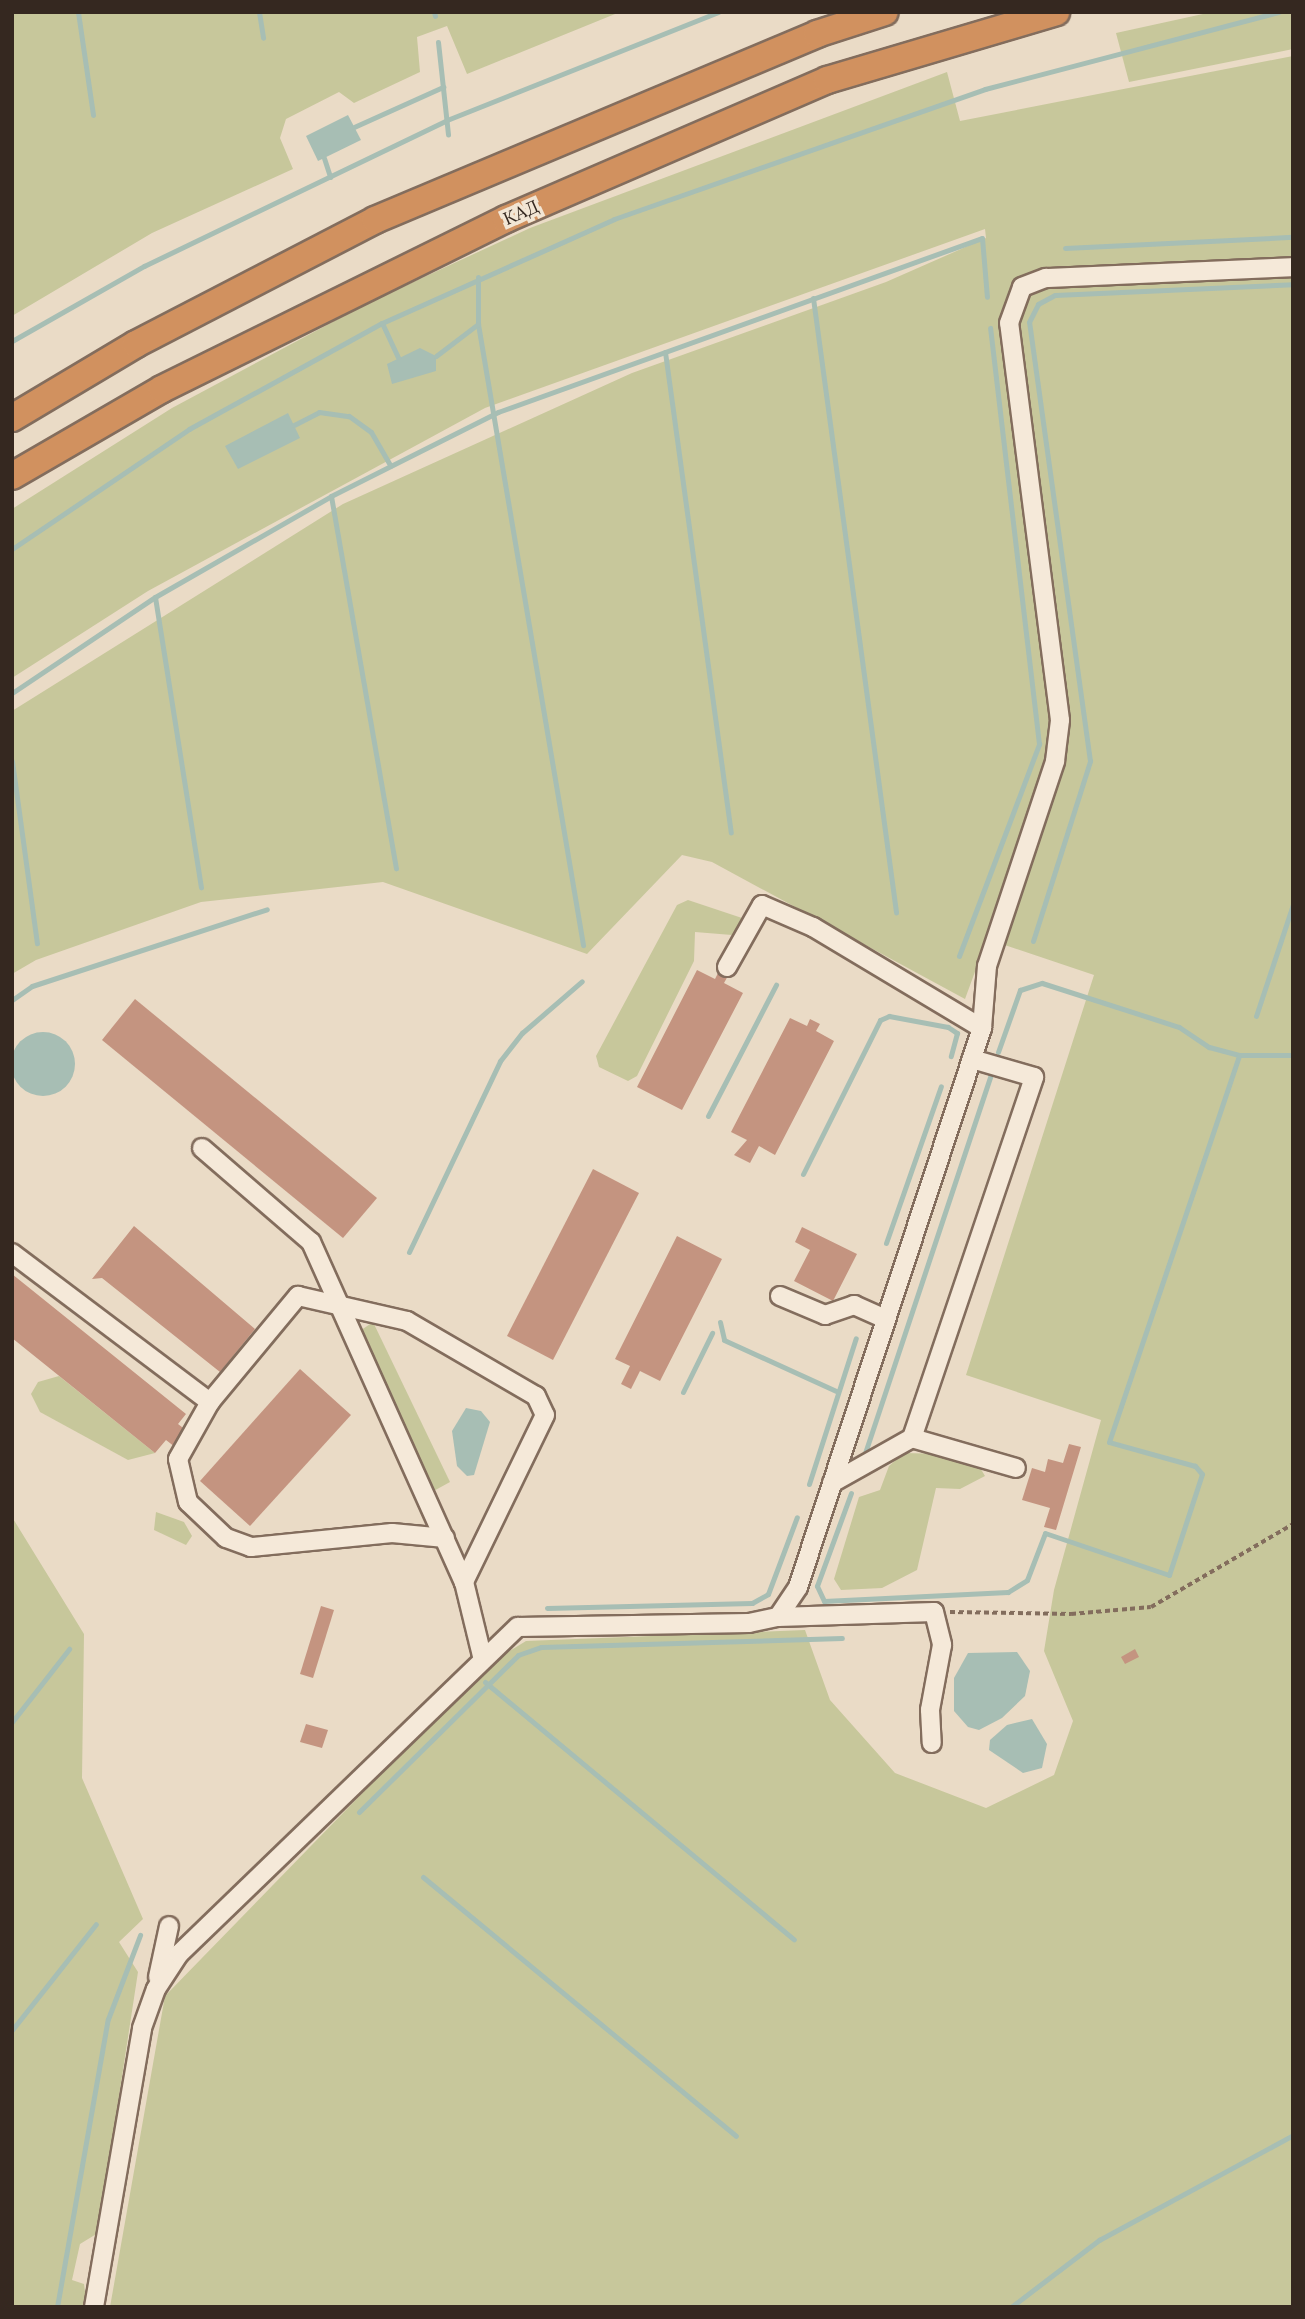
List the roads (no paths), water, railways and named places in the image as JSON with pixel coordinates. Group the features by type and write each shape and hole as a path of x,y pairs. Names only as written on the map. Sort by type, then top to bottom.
{"highway":[{"path":"12,418 136,344 375,220 817,34 885,12"},
{"name":"КАД","path":"12,476 174,383 506,219 827,80 1056,12"}],"street":[{"path":"778,1617 798,1587 972,1059 982,1028 987,966 1055,761 1060,720 1009,323 1022,287 1046,278 1293,267"},
{"path":"727,967 762,905 813,928 982,1028"},
{"path":"832,1483 912,1438 1034,1077 972,1059"},
{"path":"202,1148 311,1242 464,1582 482,1656"},
{"path":"12,1253 210,1402"},
{"path":"444,1538 393,1533 251,1547 226,1538 188,1502 179,1483 178,1459 210,1402 298,1296 407,1321 536,1396 545,1415 464,1582"},
{"path":"780,1296 825,1315 854,1305 887,1319"},
{"path":"912,1438 1016,1468"},
{"path":"156,1989 179,1954 482,1656 518,1627 749,1623 778,1617 934,1612 942,1645 930,1710 932,1743"},
{"path":"94,2307 142,2028 156,1989 169,1926"}],"waterway":[{"path":"78,12 93,115"},
{"path":"259,12 263,38"},
{"path":"434,12 435,16"},
{"path":"12,341 144,266 447,120 718,12"},
{"path":"12,549 189,429 382,323 614,219 985,89 1279,12"},
{"path":"438,42 448,134"},
{"path":"354,127 443,87"},
{"path":"324,158 330,177"},
{"path":"1065,248 1293,237"},
{"path":"12,693 155,597 331,496 498,412 982,238 987,297"},
{"path":"478,277 478,324 583,945"},
{"path":"1033,941 1090,761 1029,322 1038,304 1055,295 1293,284"},
{"path":"813,298 896,912"},
{"path":"382,323 398,358"},
{"path":"436,356 478,324"},
{"path":"959,956 1039,744 990,328"},
{"path":"665,352 731,832"},
{"path":"294,425 319,412 349,416 371,432 391,466"},
{"path":"331,496 396,868"},
{"path":"155,597 201,887"},
{"path":"12,761 37,943"},
{"path":"1256,1016 1293,904"},
{"path":"12,1000 32,986 267,909"},
{"path":"409,1252 500,1061 522,1033 582,981"},
{"path":"998,1052 1020,990 1042,983 1179,1027 1209,1047 1239,1055 1293,1055"},
{"path":"708,1116 776,985"},
{"path":"803,1174 880,1020 889,1016 948,1027 957,1033 951,1056"},
{"path":"851,1493 817,1586 824,1601 1008,1592 1027,1580 1045,1533 1169,1575 1202,1474 1195,1466 1109,1442 1239,1055"},
{"path":"863,1459 990,1077"},
{"path":"886,1243 941,1086"},
{"path":"720,1322 724,1340 838,1392"},
{"path":"683,1392 712,1333"},
{"path":"809,1484 856,1338"},
{"path":"547,1608 752,1603 768,1594 797,1517"},
{"path":"359,1812 518,1655 541,1647 842,1638"},
{"path":"12,1722 69,1649"},
{"path":"485,1682 794,1939"},
{"path":"423,1877 736,2136"},
{"path":"12,2030 96,1924"},
{"path":"57,2307 108,2019 140,1935"},
{"path":"1011,2307 1099,2240 1293,2135"}]}
